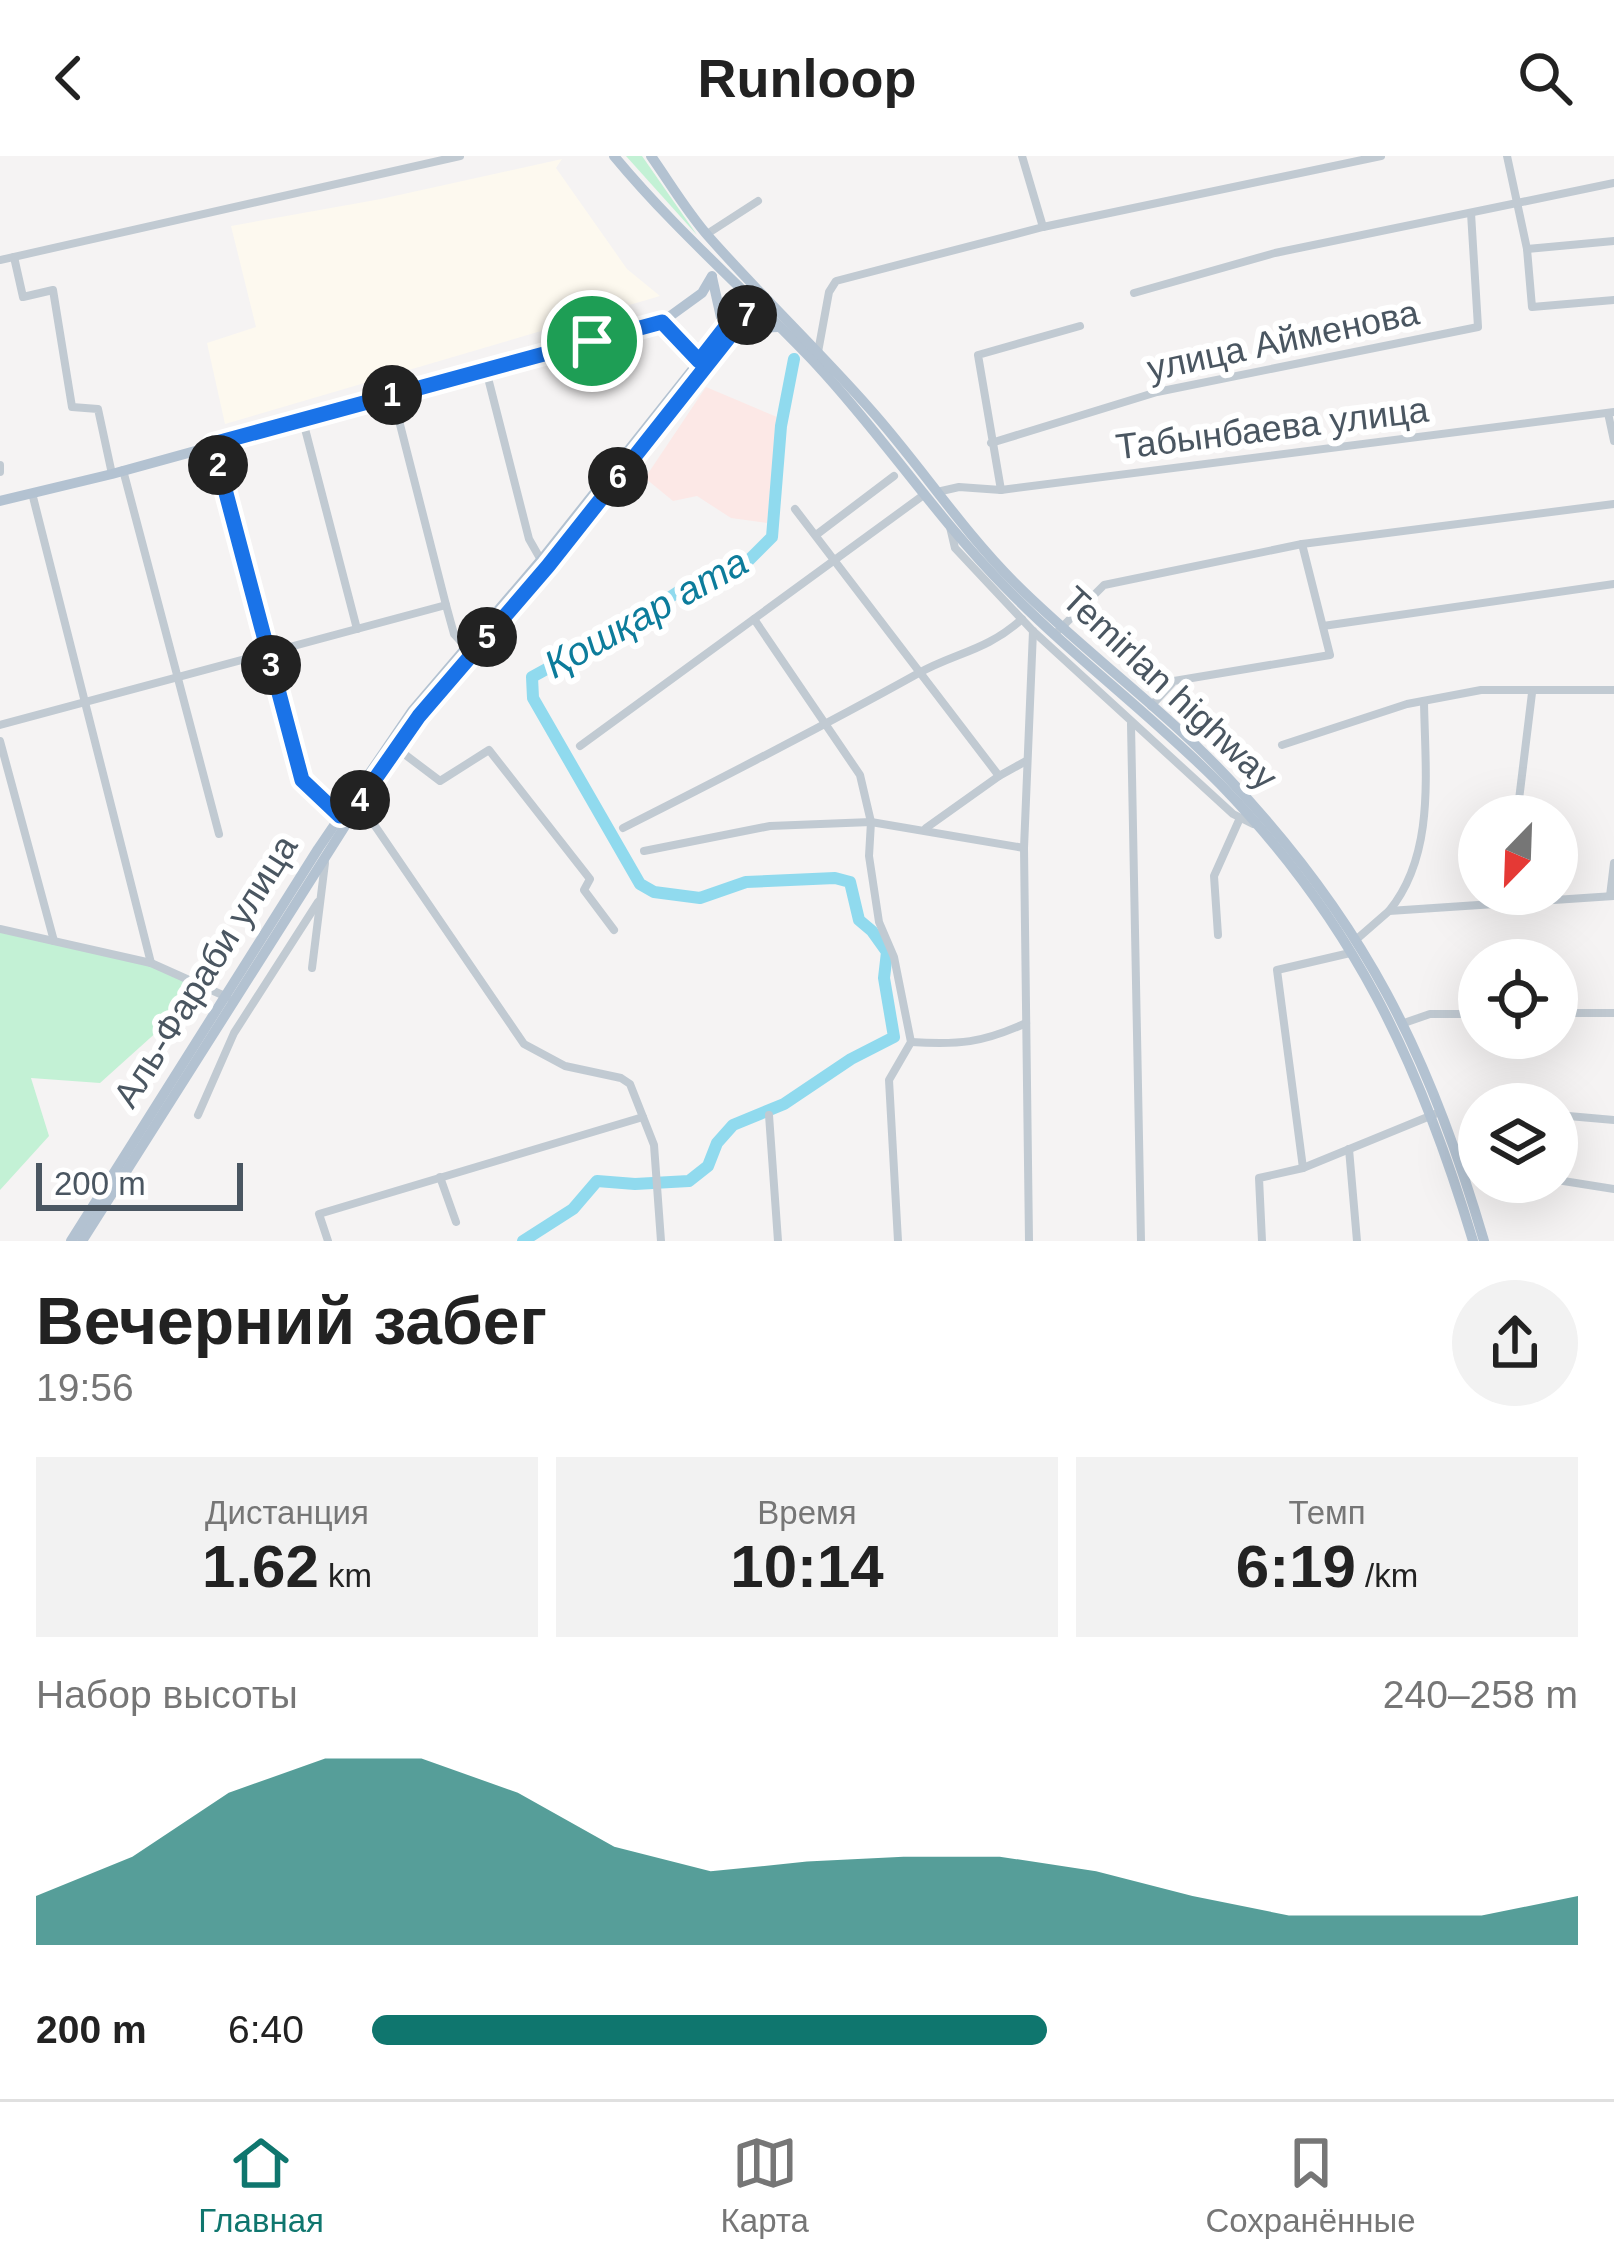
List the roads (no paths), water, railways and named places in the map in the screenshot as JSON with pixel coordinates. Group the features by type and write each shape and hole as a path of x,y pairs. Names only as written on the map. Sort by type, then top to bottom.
{"main road":[{"path":"614,156 710,261 756,297"},
{"path":"651,156 756,297"},
{"path":"657,207 669,208 676,192"},
{"path":"710,261 727,334 778,327"},
{"path":"0,501 662,322 702,293 712,276"},
{"name":"Temirlan highway","path":"756,297 778,327 1058,630 1259,828 1354,952 1437,1113 1458,1144"},
{"name":"Temirlan highway","path":"756,297 818,352 874,413 949,526 1003,586 1151,706 1228,778 1332,902 1358,938 1404,1023 1437,1113 1473,1241"},
{"name":"Аль-Фараби улица","path":"82,1241 340,816 548,566 756,297"},
{"path":"662,322 699,361"},
{"name":"Аль-Фараби улица","path":"71,1241 326,855 412,711 541,560 699,361 727,334"},
{"name":"Temirlan highway","path":"1479,1203 1484,1241"}],"street":[{"path":"0,260 460,156"},
{"path":"1022,156 1043,227"},
{"path":"818,352 832,285 1043,227 1381,156"},
{"path":"1507,156 1528,249 1532,307 1614,301"},
{"path":"1134,293 1275,253 1614,183"},
{"path":"706,234 758,201"},
{"name":"улица Айменова","path":"992,443 1157,392 1478,327 1471,213"},
{"path":"1528,249 1614,241"},
{"path":"14,257 23,297 53,290 72,407 98,409 219,833"},
{"path":"1001,490 978,355 1080,326"},
{"path":"486,370 529,539 541,560"},
{"path":"392,395 454,634 466,648"},
{"path":"1611,412 1614,440"},
{"name":"Табынбаева улица","path":"931,493 959,487 1001,490 1611,412"},
{"path":"303,421 357,629"},
{"path":"213,444 302,780 340,816"},
{"path":"816,535 894,476"},
{"path":"32,492 151,963"},
{"path":"580,746 931,493"},
{"path":"1058,630 1103,585 1302,544 1614,504"},
{"path":"795,508 999,776"},
{"path":"949,526 955,548 1033,631 1130,724 1240,818 1259,828"},
{"path":"1151,706 1174,681 1330,655 1302,544"},
{"path":"1323,626 1614,584"},
{"path":"0,725 446,605"},
{"path":"754,619 860,775 871,822 869,856 879,922 894,957 911,1042 889,1080 898,1241"},
{"path":"623,827 826,726 922,671 998,640 1022,619"},
{"path":"1029,1241 1024,848 1033,631"},
{"path":"1282,745 1424,701 1481,690 1614,690"},
{"path":"1520,795 1532,693"},
{"path":"1358,938 1406,890 1417,865 1424,701"},
{"path":"1130,724 1141,1241"},
{"path":"0,741 55,941"},
{"path":"395,747 440,782 489,750 590,879 584,890 614,930"},
{"path":"924,829 1027,760"},
{"path":"356,799 524,1044 565,1066 630,1084 656,1159 662,1241"},
{"path":"1218,935 1214,876 1240,818"},
{"path":"644,851 770,826 871,822 1024,848"},
{"path":"312,968 326,855"},
{"path":"1578,897 1612,896 1614,862"},
{"path":"198,1115 234,1033 318,902"},
{"path":"1389,911 1458,904"},
{"path":"0,929 151,963 229,998"},
{"path":"1303,1168 1277,970 1354,952"},
{"path":"1578,1013 1614,1012"},
{"path":"1404,1023 1430,1014 1458,1014"},
{"path":"911,1042 986,1041 1026,1023"},
{"path":"1262,1241 1259,1178 1303,1168 1437,1113"},
{"path":"769,1115 778,1241"},
{"path":"328,1241 319,1214 643,1117"},
{"path":"1578,1117 1614,1120"},
{"path":"1349,1149 1357,1241"},
{"path":"440,1177 456,1222"},
{"path":"1578,1183 1614,1189"}],"waterway":[{"name":"Қошқар ата","path":"523,1241 573,1209 597,1181 689,1181 708,1166 717,1143 733,1125 784,1104 894,1037 884,978 887,952 859,920 850,882 835,878 746,882 700,898 654,892 640,884 533,698 532,677 690,584 739,570 772,537 781,426 794,359"}]}
